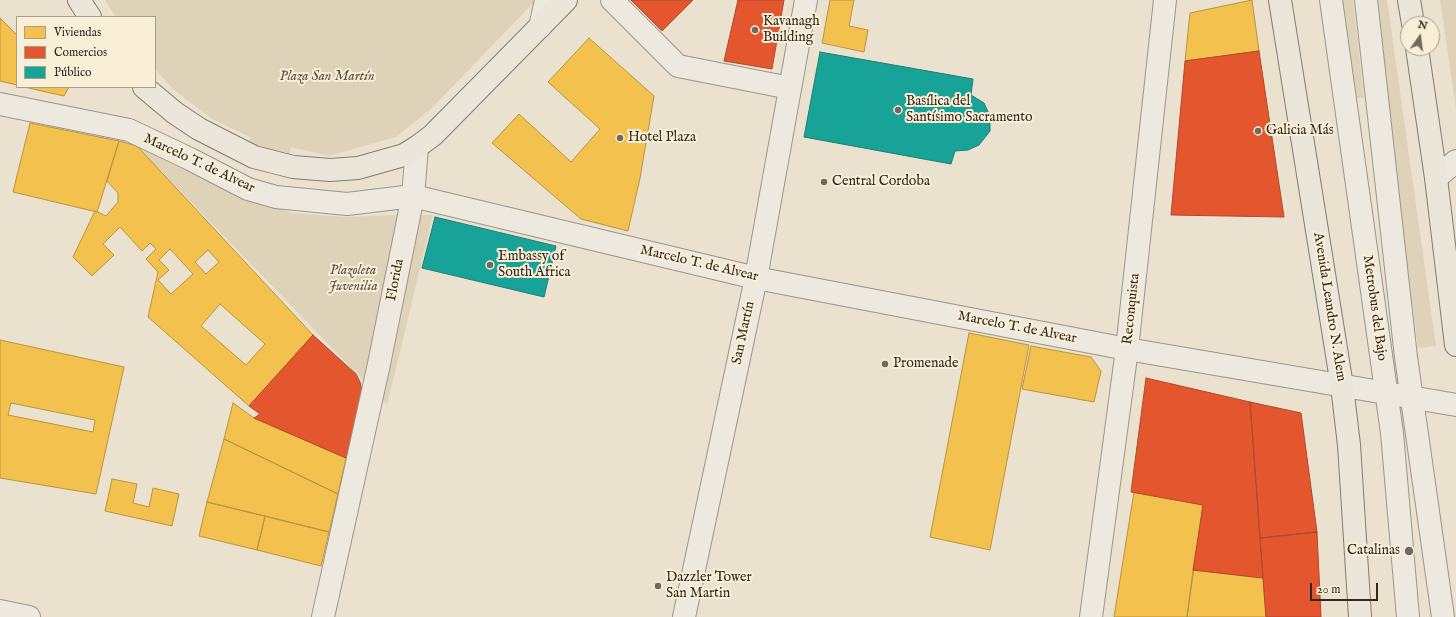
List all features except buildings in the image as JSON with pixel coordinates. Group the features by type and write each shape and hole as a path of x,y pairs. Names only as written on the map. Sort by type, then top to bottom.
{"main road":[{"path":"78,0 89,16"},
{"path":"145,88 175,113 199,129 254,156 293,167 330,170 358,168 404,155 433,135 566,0"},
{"name":"Avenida Leandro N. Alem","path":"1280,0 1342,386 1349,445 1360,617"},
{"path":"1409,0 1412,16"},
{"path":"1418,56 1436,178 1456,345"}],"street":[{"path":"540,27 546,0"},
{"path":"612,0 678,66 790,88"},
{"name":"San Martín","path":"684,617 756,278 806,0"},
{"name":"Reconquista","path":"1091,617 1127,349 1165,0"},
{"name":"Metrobus del Bajo","path":"1331,0 1385,392 1392,433 1408,617"},
{"name":"Metrobus del Bajo","path":"1366,0 1406,357 1413,397 1443,617"},
{"name":"Marcelo T. de Alvear","path":"0,104 129,130 248,189 276,197 348,204 413,196 756,278 1127,349 1456,404"},
{"name":"Florida","path":"323,617 380,364 413,196 417,147"},
{"path":"1436,178 1456,161"},
{"path":"0,611 29,617"}],"green space":[{"name":"Plaza San Martín","path":"105,0 536,0 432,108 396,137 329,156 291,147 288,159 247,149 250,137 212,119 173,89 156,70 156,16 115,16"},
{"path":"1342,0 1353,0 1364,98 1356,98"},
{"path":"1373,0 1387,0 1436,346 1418,348"},
{"path":"1440,0 1456,0 1456,109"},
{"name":"Plazoleta Juvenilia","path":"137,146 174,165 291,213 345,217 433,215 387,405"}],"place":[{"name":"Kavanagh Building","path":"755,30"},
{"name":"Basílica del Santísimo Sacramento","path":"898,110"},
{"name":"Galicia Más","path":"1258,131"},
{"name":"Hotel Plaza","path":"620,138"},
{"name":"Central Cordoba","path":"824,182"},
{"name":"Embassy of South Africa","path":"490,265"},
{"name":"Promenade","path":"885,364"},
{"name":"Catalinas","path":"1409,551"},
{"name":"Dazzler Tower San Martin","path":"658,586"}]}
